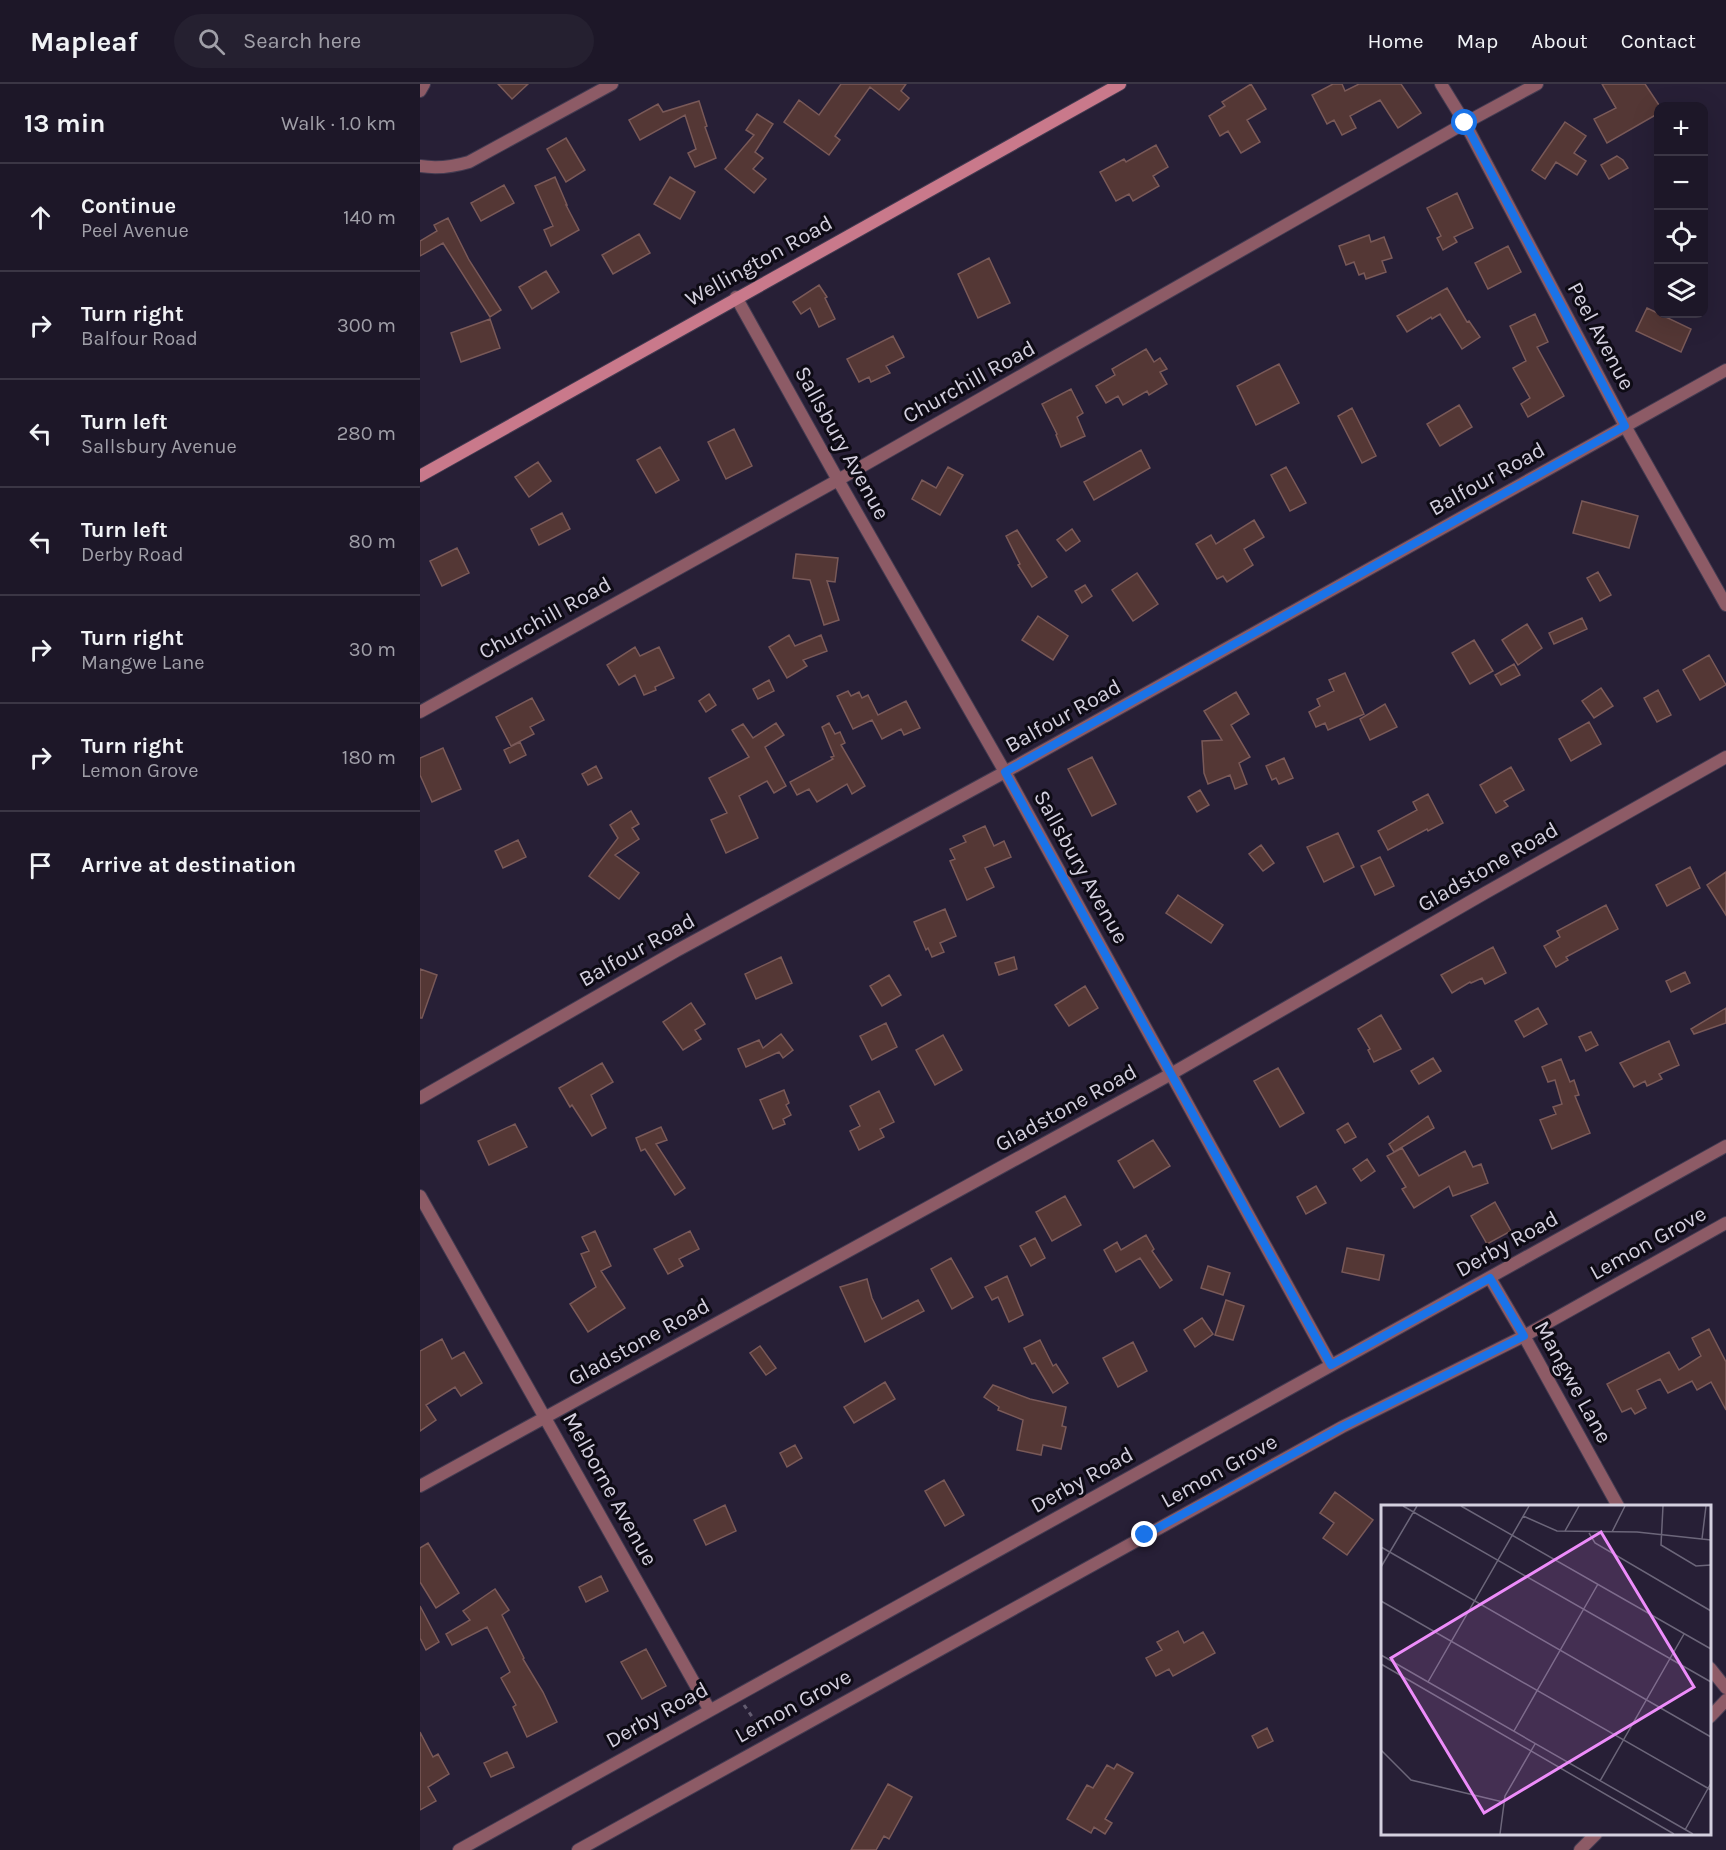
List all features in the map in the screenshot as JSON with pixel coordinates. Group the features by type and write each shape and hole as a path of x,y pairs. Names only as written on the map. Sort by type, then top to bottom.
{"main road":[{"name":"Wellington Road","path":"420,476 1120,84"}],"street":[{"path":"420,91 424,84"},
{"path":"420,166 436,169 469,162 612,84"},
{"name":"Peel Avenue","path":"1441,84 1465,123 1625,426 1726,605"},
{"name":"Churchill Road","path":"420,712 838,480 1537,84"},
{"name":"Sallsbury Avenue","path":"736,297 1005,772 1331,1365"},
{"name":"Balfour Road","path":"420,1098 687,945 1005,772 1726,370"},
{"name":"Gladstone Road","path":"420,1486 1171,1074 1726,756"},
{"name":"Derby Road","path":"459,1850 1726,1146"},
{"name":"Melborne Avenue","path":"420,1196 710,1709"},
{"name":"Lemon Grove","path":"578,1850 1342,1427 1524,1336 1726,1223"},
{"name":"Mangwe Lane","path":"1490,1278 1617,1505"},
{"path":"1711,1669 1726,1688"},
{"path":"1711,1716 1726,1700"},
{"path":"1580,1850 1594,1835"}],"path":[{"path":"736,1695 770,1743"}],"building":[{"path":"498,84 528,84 512,99"},
{"path":"841,84 906,84 901,91 909,98 899,110 870,87 835,136 840,140 829,155 784,122 799,100 819,115"},
{"path":"1251,84 1266,109 1247,120 1260,142 1241,153 1228,131 1220,136 1209,116 1225,106 1222,102"},
{"path":"1333,84 1342,84 1345,91 1359,84 1401,84 1421,113 1398,128 1380,100 1350,116 1356,128 1342,135 1334,120 1327,124 1312,95"},
{"path":"1602,84 1645,84 1657,102 1654,102 1654,116 1607,143 1594,119 1616,108"},
{"path":"699,101 716,158 695,167 688,153 696,149 685,115 640,140 629,120 658,104 663,112"},
{"path":"757,114 773,124 755,152 763,158 753,169 766,179 754,193 725,169 754,135 746,130"},
{"path":"1565,122 1586,136 1574,153 1586,161 1577,175 1556,162 1545,179 1532,170"},
{"path":"566,138 585,170 566,182 547,149"},
{"path":"1156,145 1168,167 1153,176 1159,186 1133,201 1129,194 1116,201 1100,172 1124,159 1126,162"},
{"path":"1617,156 1628,168 1609,179 1601,165"},
{"path":"555,177 579,230 551,246 544,230 553,226 535,186"},
{"path":"670,177 695,192 680,219 654,204"},
{"path":"504,185 514,203 481,221 471,203"},
{"path":"1457,193 1473,228 1454,237 1457,242 1443,250 1437,238 1441,236 1427,208"},
{"path":"448,218 469,260 501,310 490,317 443,243 420,256 420,241 437,231 434,225"},
{"path":"639,234 650,253 613,274 602,255"},
{"path":"1369,235 1371,242 1384,237 1392,258 1382,261 1386,272 1366,279 1364,273 1359,275 1354,262 1346,265 1339,246"},
{"path":"1508,246 1521,272 1488,289 1475,263"},
{"path":"989,258 1010,303 978,318 958,274"},
{"path":"546,271 559,292 532,309 519,287"},
{"path":"819,285 827,297 825,298 835,319 819,327 810,308 801,314 793,302"},
{"path":"1447,288 1467,322 1469,321 1480,337 1462,349 1440,314 1407,332 1397,316"},
{"path":"1647,308 1654,311 1654,318 1668,318 1691,329 1681,352 1636,331"},
{"path":"1535,314 1548,342 1537,347 1564,396 1528,417 1521,404 1530,398 1513,368 1526,361 1510,326"},
{"path":"490,319 500,348 461,362 451,333"},
{"path":"893,336 904,357 886,366 890,373 871,382 869,377 859,382 847,359"},
{"path":"1146,349 1154,362 1160,358 1167,369 1160,372 1167,384 1149,395 1147,391 1123,405 1118,396 1106,403 1096,386 1115,375 1112,369"},
{"path":"1279,364 1299,403 1256,425 1237,386"},
{"path":"1071,389 1083,413 1077,417 1085,436 1061,447 1042,404"},
{"path":"1459,405 1472,427 1440,446 1427,424"},
{"path":"1352,408 1376,456 1362,463 1338,416"},
{"path":"734,429 752,466 726,479 708,442"},
{"path":"660,447 679,480 656,493 637,460"},
{"path":"1141,450 1150,468 1094,500 1084,482"},
{"path":"538,462 551,481 529,497 515,477"},
{"path":"948,467 963,475 940,515 912,499 922,480 936,488"},
{"path":"1286,467 1306,503 1290,511 1271,475"},
{"path":"1582,501 1638,516 1629,548 1573,533"},
{"path":"562,513 570,529 539,545 531,529"},
{"path":"1254,520 1264,537 1244,549 1253,565 1227,582 1223,576 1217,579 1196,544 1211,535 1216,544"},
{"path":"1072,529 1080,541 1066,551 1057,540"},
{"path":"1017,530 1047,577 1032,587 1018,565 1020,564 1006,536"},
{"path":"457,548 469,573 442,586 430,561"},
{"path":"796,554 838,558 835,582 827,581 839,620 824,625 810,580 793,578"},
{"path":"1598,572 1611,595 1600,601 1587,578"},
{"path":"1137,573 1158,604 1133,621 1112,590"},
{"path":"1085,585 1092,596 1082,603 1075,591"},
{"path":"1038,616 1068,636 1053,660 1022,640"},
{"path":"1582,618 1587,629 1554,644 1549,633"},
{"path":"1527,624 1542,648 1518,665 1502,640"},
{"path":"789,635 795,646 821,635 827,651 803,660 807,666 787,678 769,647"},
{"path":"1474,640 1493,671 1470,684 1452,653"},
{"path":"635,647 640,656 659,647 674,678 644,695 635,675 619,685 607,665"},
{"path":"1709,655 1726,685 1700,700 1683,670"},
{"path":"1514,664 1520,675 1501,685 1495,675"},
{"path":"1345,673 1364,714 1328,730 1325,723 1316,727 1309,712 1320,706 1317,699 1334,691 1329,680"},
{"path":"769,680 774,691 758,699 753,689"},
{"path":"1601,688 1613,706 1594,718 1582,701"},
{"path":"1658,690 1671,715 1657,722 1644,698"},
{"path":"848,691 851,696 859,692 862,698 868,695 878,715 906,701 920,728 904,735 901,729 882,739 872,720 853,729 837,696"},
{"path":"1236,692 1249,714 1231,725 1250,757 1239,763 1247,784 1235,789 1230,775 1208,784 1204,773 1202,741 1222,740 1204,711"},
{"path":"709,694 716,705 706,712 699,701"},
{"path":"532,698 544,720 530,727 534,734 511,746 496,717"},
{"path":"1385,704 1397,727 1370,740 1360,719"},
{"path":"1589,722 1601,744 1571,761 1559,739"},
{"path":"776,723 784,735 765,747 786,786 774,793 767,781 739,796 758,838 726,853 711,820 727,813 709,778 749,757 732,730 743,724 753,738"},
{"path":"829,723 835,734 840,732 845,743 841,745 865,786 852,794 847,784 817,802 809,789 797,795 790,782 833,759 831,757 834,756 822,727"},
{"path":"520,742 526,755 510,763 504,750"},
{"path":"443,748 461,789 432,802 420,775 420,758"},
{"path":"1092,757 1116,804 1092,816 1068,769"},
{"path":"1284,758 1293,778 1279,784 1276,778 1272,780 1266,766"},
{"path":"596,766 602,778 588,785 582,774"},
{"path":"1511,767 1524,790 1504,801 1508,806 1496,813 1480,785"},
{"path":"1200,790 1209,805 1197,812 1188,797"},
{"path":"1428,794 1443,823 1388,850 1378,831 1417,810 1413,802"},
{"path":"631,811 639,824 632,828 639,839 615,855 639,873 619,899 589,876 618,838 610,825"},
{"path":"985,826 994,846 1004,841 1011,857 985,868 994,887 967,900 950,861 955,859 950,849 966,842 963,836"},
{"path":"1338,833 1354,867 1324,882 1307,847"},
{"path":"518,840 526,857 503,868 495,851"},
{"path":"1261,845 1274,863 1263,871 1249,854"},
{"path":"1380,857 1394,886 1375,895 1361,866"},
{"path":"1690,867 1700,888 1667,906 1656,885"},
{"path":"1726,872 1726,915 1707,885"},
{"path":"1178,895 1223,925 1211,943 1166,913"},
{"path":"1606,905 1618,929 1566,957 1568,960 1556,967 1544,946 1560,937 1557,931"},
{"path":"945,909 956,936 940,943 944,952 932,957 928,948 926,950 914,922"},
{"path":"1493,947 1506,973 1485,984 1482,978 1470,982 1452,993 1441,975"},
{"path":"781,957 792,983 756,999 745,974"},
{"path":"1014,957 1017,969 999,975 995,963"},
{"path":"420,969 437,975 422,1018 420,1018"},
{"path":"1685,972 1690,983 1671,992 1666,981"},
{"path":"889,975 901,995 882,1006 870,986"},
{"path":"1085,986 1098,1008 1069,1026 1055,1005"},
{"path":"691,1003 705,1024 695,1030 701,1039 683,1050 663,1022"},
{"path":"1538,1008 1547,1024 1524,1037 1515,1021"},
{"path":"1726,1008 1726,1023 1694,1034 1691,1029"},
{"path":"1381,1015 1401,1049 1374,1062 1368,1050 1370,1049 1358,1029"},
{"path":"886,1023 897,1047 872,1060 860,1036"},
{"path":"1591,1032 1598,1045 1586,1051 1579,1037"},
{"path":"781,1034 793,1050 783,1058 779,1052 746,1067 738,1049 759,1040 763,1048"},
{"path":"943,1035 962,1070 935,1085 916,1050"},
{"path":"1669,1041 1679,1065 1659,1074 1662,1079 1647,1086 1645,1081 1634,1087 1620,1063"},
{"path":"1433,1058 1441,1071 1419,1084 1411,1071"},
{"path":"1561,1059 1570,1082 1574,1080 1579,1095 1575,1096 1590,1133 1552,1149 1540,1120 1556,1114 1553,1107 1562,1104 1555,1080 1548,1082 1542,1067"},
{"path":"602,1063 613,1082 591,1095 606,1128 592,1136 559,1088"},
{"path":"1278,1068 1304,1113 1280,1127 1254,1081"},
{"path":"784,1090 789,1103 786,1105 791,1115 783,1119 785,1124 773,1129 760,1100"},
{"path":"879,1091 894,1122 880,1129 884,1137 859,1150 850,1131 860,1126 850,1106"},
{"path":"1428,1116 1434,1128 1394,1152 1389,1144"},
{"path":"1348,1123 1356,1137 1345,1143 1337,1130"},
{"path":"515,1124 527,1147 489,1165 478,1141"},
{"path":"661,1127 667,1140 656,1144 685,1188 675,1195 645,1149 641,1151 636,1138"},
{"path":"1153,1140 1170,1166 1134,1188 1118,1161"},
{"path":"1402,1148 1419,1176 1465,1151 1473,1167 1481,1164 1488,1183 1453,1196 1449,1186 1414,1208 1402,1189 1406,1187 1387,1156"},
{"path":"1367,1159 1375,1171 1361,1181 1353,1169"},
{"path":"1316,1186 1326,1203 1306,1214 1297,1197"},
{"path":"1065,1196 1081,1225 1052,1241 1036,1212"},
{"path":"1495,1202 1511,1231 1487,1244 1471,1216"},
{"path":"595,1231 611,1266 601,1271 625,1308 588,1332 570,1304 596,1287 581,1254 589,1251 582,1237"},
{"path":"690,1231 699,1249 679,1259 683,1266 668,1274 654,1249"},
{"path":"1146,1235 1154,1249 1152,1251 1172,1280 1160,1288 1140,1258 1116,1272 1104,1250 1117,1242 1121,1250"},
{"path":"1035,1238 1045,1258 1031,1266 1020,1246"},
{"path":"1347,1248 1384,1255 1379,1280 1342,1272"},
{"path":"951,1258 973,1297 952,1309 931,1269"},
{"path":"1208,1266 1230,1273 1223,1295 1201,1288"},
{"path":"1007,1276 1023,1315 1009,1322 998,1297 992,1300 985,1287"},
{"path":"867,1279 872,1298 882,1319 918,1300 924,1311 865,1342 840,1287"},
{"path":"1226,1300 1244,1306 1233,1340 1215,1335"},
{"path":"1202,1318 1213,1334 1195,1347 1184,1330"},
{"path":"1709,1329 1726,1362 1726,1410 1711,1382 1697,1390 1692,1381 1668,1393 1660,1379 1637,1390 1646,1408 1635,1414 1631,1408 1622,1412 1607,1384 1669,1352 1679,1370 1701,1356 1692,1338"},
{"path":"442,1339 452,1359 464,1352 482,1383 461,1396 455,1387 426,1405 436,1420 420,1431 420,1351"},
{"path":"1040,1340 1053,1366 1056,1364 1068,1383 1053,1393 1035,1363 1032,1364 1024,1348"},
{"path":"1133,1342 1147,1371 1118,1387 1103,1358"},
{"path":"760,1346 776,1368 766,1375 750,1353"},
{"path":"885,1382 895,1399 854,1423 844,1407"},
{"path":"993,1385 1030,1399 1066,1407 1062,1426 1066,1427 1061,1449 1043,1445 1041,1455 1017,1450 1023,1420 998,1410 999,1407 984,1397"},
{"path":"795,1445 802,1458 787,1467 780,1453"},
{"path":"944,1480 964,1515 945,1526 925,1491"},
{"path":"1335,1492 1373,1520 1347,1555 1323,1538 1334,1523 1320,1513"},
{"path":"725,1505 736,1531 706,1545 694,1520"},
{"path":"428,1543 459,1593 436,1608 420,1582 420,1548"},
{"path":"601,1576 608,1591 586,1602 579,1587"},
{"path":"495,1589 509,1610 502,1615 557,1722 527,1737 513,1707 516,1705 501,1678 510,1672 487,1627 452,1645 446,1634 470,1620 463,1611"},
{"path":"420,1606 439,1642 426,1650 420,1638"},
{"path":"1178,1631 1184,1643 1203,1632 1215,1653 1173,1676 1169,1669 1156,1676 1146,1658 1162,1650 1157,1642"},
{"path":"646,1649 666,1686 642,1699 621,1662"},
{"path":"1267,1728 1273,1741 1258,1748 1252,1736"},
{"path":"420,1732 433,1757 438,1754 449,1774 428,1787 436,1801 420,1810"},
{"path":"507,1752 514,1767 491,1777 484,1763"},
{"path":"1117,1764 1133,1773 1105,1819 1112,1823 1105,1834 1094,1827 1091,1833 1067,1819 1087,1785 1093,1788 1107,1765 1114,1769"},
{"path":"888,1784 912,1797 889,1839 884,1836 876,1850 851,1850"}],"route":[{"path":"1145,1535 1342,1427 1524,1336 1490,1278 1331,1365 1005,772 1625,426 1465,123"}]}
